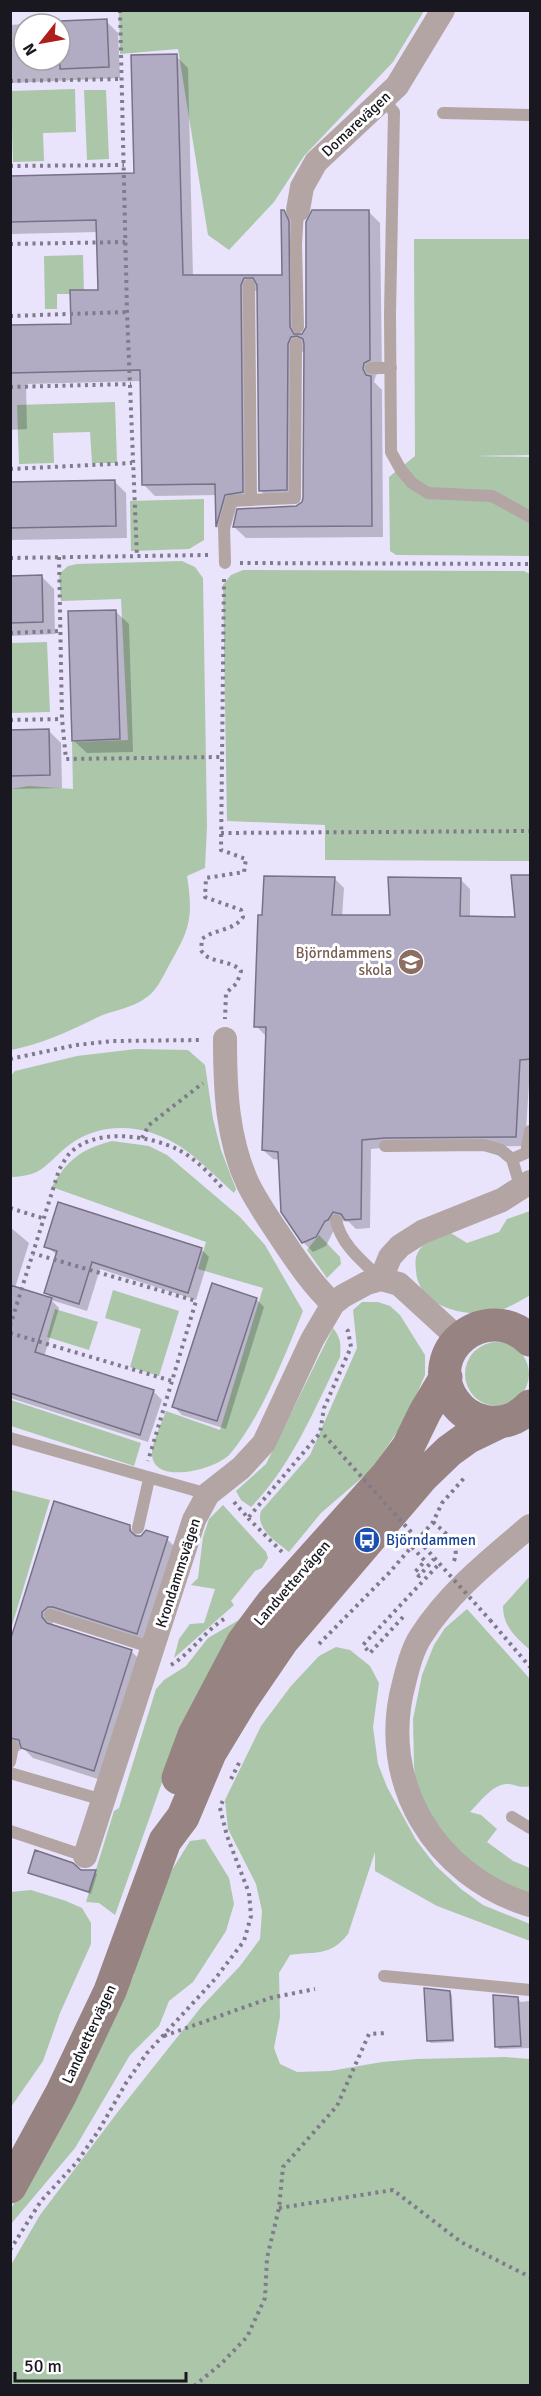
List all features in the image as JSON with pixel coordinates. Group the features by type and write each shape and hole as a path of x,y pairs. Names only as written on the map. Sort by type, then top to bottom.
{"street":[{"name":"Domarevägen","path":"298,210 302,187 316,162 397,86 443,10"},
{"path":"225,1040 228,1113 239,1161 266,1215 330,1309"},
{"path":"526,1186 502,1200 422,1232 390,1257 381,1279 399,1284 459,1339 474,1329 515,1315 531,1305"},
{"name":"Krondammsvägen","path":"85,1856 194,1520 214,1490 241,1468 264,1443 312,1340 330,1309 351,1291 381,1279"},
{"path":"490,1324 512,1328 531,1340"},
{"name":"Landvettervägen","path":"165,1841 165,1812 194,1735 243,1642 272,1603 387,1475 408,1447 446,1377 448,1357 459,1339"},
{"path":"446,1377 449,1392 463,1411 477,1419 500,1422"},
{"name":"Landvettervägen","path":"10,2187 62,2094 110,1991 165,1841 183,1817 210,1753 231,1717 283,1640 423,1476 449,1451 467,1438 518,1416 531,1406"},
{"path":"531,1526 489,1560 438,1612 420,1638 410,1662 397,1717 398,1756 405,1788 434,1840 472,1877 511,1899 531,1905"}],"lane":[{"path":"384,100 394,112 390,313 391,452 401,470 412,483 428,493 492,496 531,517"},
{"path":"443,113 531,115"},
{"path":"298,210 296,245 298,327"},
{"path":"249,285 251,500"},
{"path":"225,563 224,527 231,501 295,498 296,344"},
{"path":"370,368 391,368"},
{"path":"512,1159 526,1153 531,1131"},
{"path":"385,1146 484,1144 501,1150 512,1159 526,1186"},
{"path":"336,1220 338,1233 355,1255 381,1279"},
{"path":"10,1438 146,1477 214,1490"},
{"path":"138,1528 146,1477"},
{"path":"50,1615 153,1648"},
{"path":"10,1762 13,1746"},
{"path":"10,1773 104,1800"},
{"path":"512,1817 531,1828"},
{"path":"10,1831 85,1856"},
{"path":"384,1976 531,1990"}],"path":[{"path":"120,10 127,312 136,557"},
{"path":"10,81 122,79"},
{"path":"10,166 124,165"},
{"path":"10,244 126,242"},
{"path":"10,316 127,312"},
{"path":"10,387 131,384"},
{"path":"10,469 132,463"},
{"path":"10,558 211,555 225,563 531,564"},
{"path":"58,557 62,718 66,759 221,758"},
{"path":"10,1059 76,1045 112,1041 225,1040 226,993 237,983 241,972 238,968 202,954 202,939 207,934 233,926 243,917 241,910 205,897 206,878 244,872 246,859 221,850 225,563"},
{"path":"10,633 59,631"},
{"path":"10,720 62,718"},
{"path":"221,833 531,831"},
{"path":"142,1138 149,1125 204,1082"},
{"path":"10,1326 42,1218 59,1170 69,1154 81,1145 95,1138 111,1136 142,1138 179,1150 208,1172 229,1195"},
{"path":"10,1208 42,1218"},
{"path":"32,1253 196,1301 146,1477"},
{"path":"248,1518 322,1434 324,1408 351,1347 348,1330 330,1309"},
{"path":"10,1333 172,1381"},
{"path":"322,1434 531,1667"},
{"path":"311,1651 347,1618 412,1547 433,1522 442,1503 467,1475"},
{"path":"214,1490 248,1518 285,1555"},
{"path":"433,1522 451,1539 457,1551 453,1563 442,1576"},
{"path":"412,1547 425,1561 415,1572 419,1576 434,1559"},
{"path":"409,1611 370,1653 363,1645 440,1564"},
{"path":"145,1673 168,1668 226,1618"},
{"path":"231,1781 246,1750"},
{"path":"10,2250 41,2201 76,2162 99,2130 141,2060 215,1979 244,1941 251,1916 249,1893 227,1836 220,1808 225,1792"},
{"path":"163,2036 270,1998 315,1989"},
{"path":"194,2385 221,2364 247,2337 265,2298 267,2258 279,2208 283,2167 337,2106 369,2034 387,2033"},
{"path":"279,2208 393,2190 461,2242 531,2277"}],"green space":[{"path":"119,10 424,11 393,62 304,156 274,202 229,250 208,235 178,49 120,54"},
{"path":"75,89 76,132 43,133 44,161 13,162 11,91"},
{"path":"84,90 106,90 109,159 87,160"},
{"path":"414,239 530,239 530,455 475,456 530,457 530,556 396,555 390,551 389,477 415,456"},
{"path":"83,255 84,294 57,294 57,309 45,309 44,256"},
{"path":"115,402 117,463 92,463 90,432 53,433 54,463 19,464 17,405"},
{"path":"204,499 204,540 189,549 131,551 130,501"},
{"path":"182,561 195,567 203,578 207,826 205,868 187,876 190,914 185,934 159,984 141,1001 102,1015 54,1037 11,1050 11,789 29,786 73,789 72,742 128,740 121,599 61,601 59,574 68,566 77,564"},
{"path":"243,570 524,571 530,574 530,861 325,860 325,825 227,821 223,585 231,575"},
{"path":"47,642 50,712 11,713 11,643"},
{"path":"136,1049 188,1050 205,1065 213,1119 221,1150 236,1189 234,1193 202,1163 168,1139 154,1133 125,1128 110,1129 82,1137 38,1171 11,1177 10,1077 15,1071 77,1056"},
{"path":"112,1141 149,1146 167,1155 240,1217 265,1245 303,1311 271,1386 242,1439 223,1460 200,1469 187,1472 163,1470 155,1464 152,1455 155,1440 166,1411 220,1430 263,1288 198,1269 206,1242 52,1187 63,1170 76,1157"},
{"path":"530,1211 529,1296 498,1311 476,1313 441,1306 424,1292 418,1282 416,1256 425,1243 446,1230 467,1243 499,1232 507,1219"},
{"path":"319,1235 340,1257 341,1264 327,1278 307,1250"},
{"path":"113,1290 179,1311 159,1376 130,1367 141,1329 105,1318"},
{"path":"362,1302 378,1302 390,1306 400,1315 425,1355 425,1375 406,1419 371,1470 321,1513 289,1552 264,1529 260,1518 261,1511 310,1455 357,1348 353,1310"},
{"path":"55,1309 98,1322 89,1350 47,1337"},
{"path":"333,1328 340,1342 340,1357 290,1455 266,1491 251,1507 241,1500 236,1491 266,1464"},
{"path":"491,1342 503,1342 520,1351 527,1362 529,1374 527,1386 520,1397 503,1406 491,1406 479,1401 470,1392 465,1380 465,1368 470,1356 479,1347"},
{"path":"11,1400 141,1443 134,1466 11,1426"},
{"path":"11,1490 50,1500 11,1629 10,1527 12,1521"},
{"path":"223,1505 266,1552 268,1558 262,1568 255,1571 231,1601 234,1605 174,1658 179,1639 190,1624 204,1623 215,1589 191,1585 198,1578 203,1537 209,1519"},
{"path":"530,1576 530,1650 508,1626 503,1606"},
{"path":"467,1609 530,1679 530,1786 501,1785 486,1795 470,1812 481,1815 497,1829 487,1842 513,1861 530,1868 530,1899 497,1885 444,1840 417,1789 413,1719 422,1675 434,1645 445,1628"},
{"path":"244,1617 170,1760 115,1915 99,1903 86,1902 114,1811 119,1808 156,1689 164,1680 186,1666 208,1638"},
{"path":"336,1647 350,1650 370,1666 379,1683 373,1727 378,1764 387,1787 416,1840 436,1866 461,1889 483,1905 530,1924 530,1941 437,1906 375,1871 375,1852 348,1934 328,1950 290,1955 279,1973 280,2017 274,2048 280,2064 297,2072 330,2071 382,2062 417,2059 505,2057 530,2059 530,2385 11,2385 11,2265 40,2215 117,2113 202,2006 240,1966 260,1939 262,1911 256,1884 228,1829 225,1800 261,1726 291,1686 319,1656"},
{"path":"205,1839 229,1878 234,1904 226,1931 193,1982 169,2001 159,2026 130,2055 75,2148 11,2224 11,2209 134,1975 134,1959 172,1870 190,1841"},
{"path":"31,1890 82,1908 91,1923 91,1944 60,2013 43,2061 11,2107 11,1892"}],"building":[{"path":"107,19 109,67 72,69 72,20"},
{"path":"177,54 183,275 282,275 281,210 284,210 289,221 290,327 294,334 302,334 306,327 306,222 312,210 369,210 370,360 364,363 363,369 366,375 371,376 372,526 233,527 237,509 296,506 302,502 303,498 304,344 303,339 297,336 291,337 288,344 287,490 259,491 257,285 253,278 244,278 241,285 243,492 225,495 216,527 215,484 142,485 140,370 10,373 10,325 71,324 70,290 98,290 96,220 10,222 10,176 134,173 131,55"},
{"path":"115,480 116,526 10,528 10,482"},
{"path":"42,575 43,622 10,623 10,576"},
{"path":"116,610 120,739 72,741 68,611"},
{"path":"49,729 50,775 10,776 10,730"},
{"path":"511,875 531,875 531,1059 520,1060 516,1137 362,1140 361,1219 345,1220 341,1214 333,1212 316,1237 302,1243 281,1212 278,1152 262,1150 266,1027 254,1027 258,915 262,915 264,876 335,877 332,915 390,915 388,877 461,878 460,916 515,917"},
{"path":"58,1202 202,1248 188,1293 92,1262 79,1304 44,1293 57,1251 44,1247"},
{"path":"212,1283 257,1298 217,1421 172,1407"},
{"path":"10,1285 52,1298 35,1352 154,1390 140,1435 10,1393"},
{"path":"54,1501 130,1525 130,1531 136,1536 141,1536 146,1530 168,1537 137,1634 53,1607 48,1607 42,1612 42,1617 47,1623 132,1650 94,1771 21,1748 19,1740 10,1738 10,1641"},
{"path":"35,1850 73,1863 81,1870 96,1870 89,1892 28,1873"},
{"path":"424,1988 450,1991 453,2040 427,2041"},
{"path":"493,1995 518,1997 521,2046 495,2047"}],"place":[{"name":"Björndammens skola","path":"411,962"},
{"name":"Björndammen","path":"367,1540"}]}
